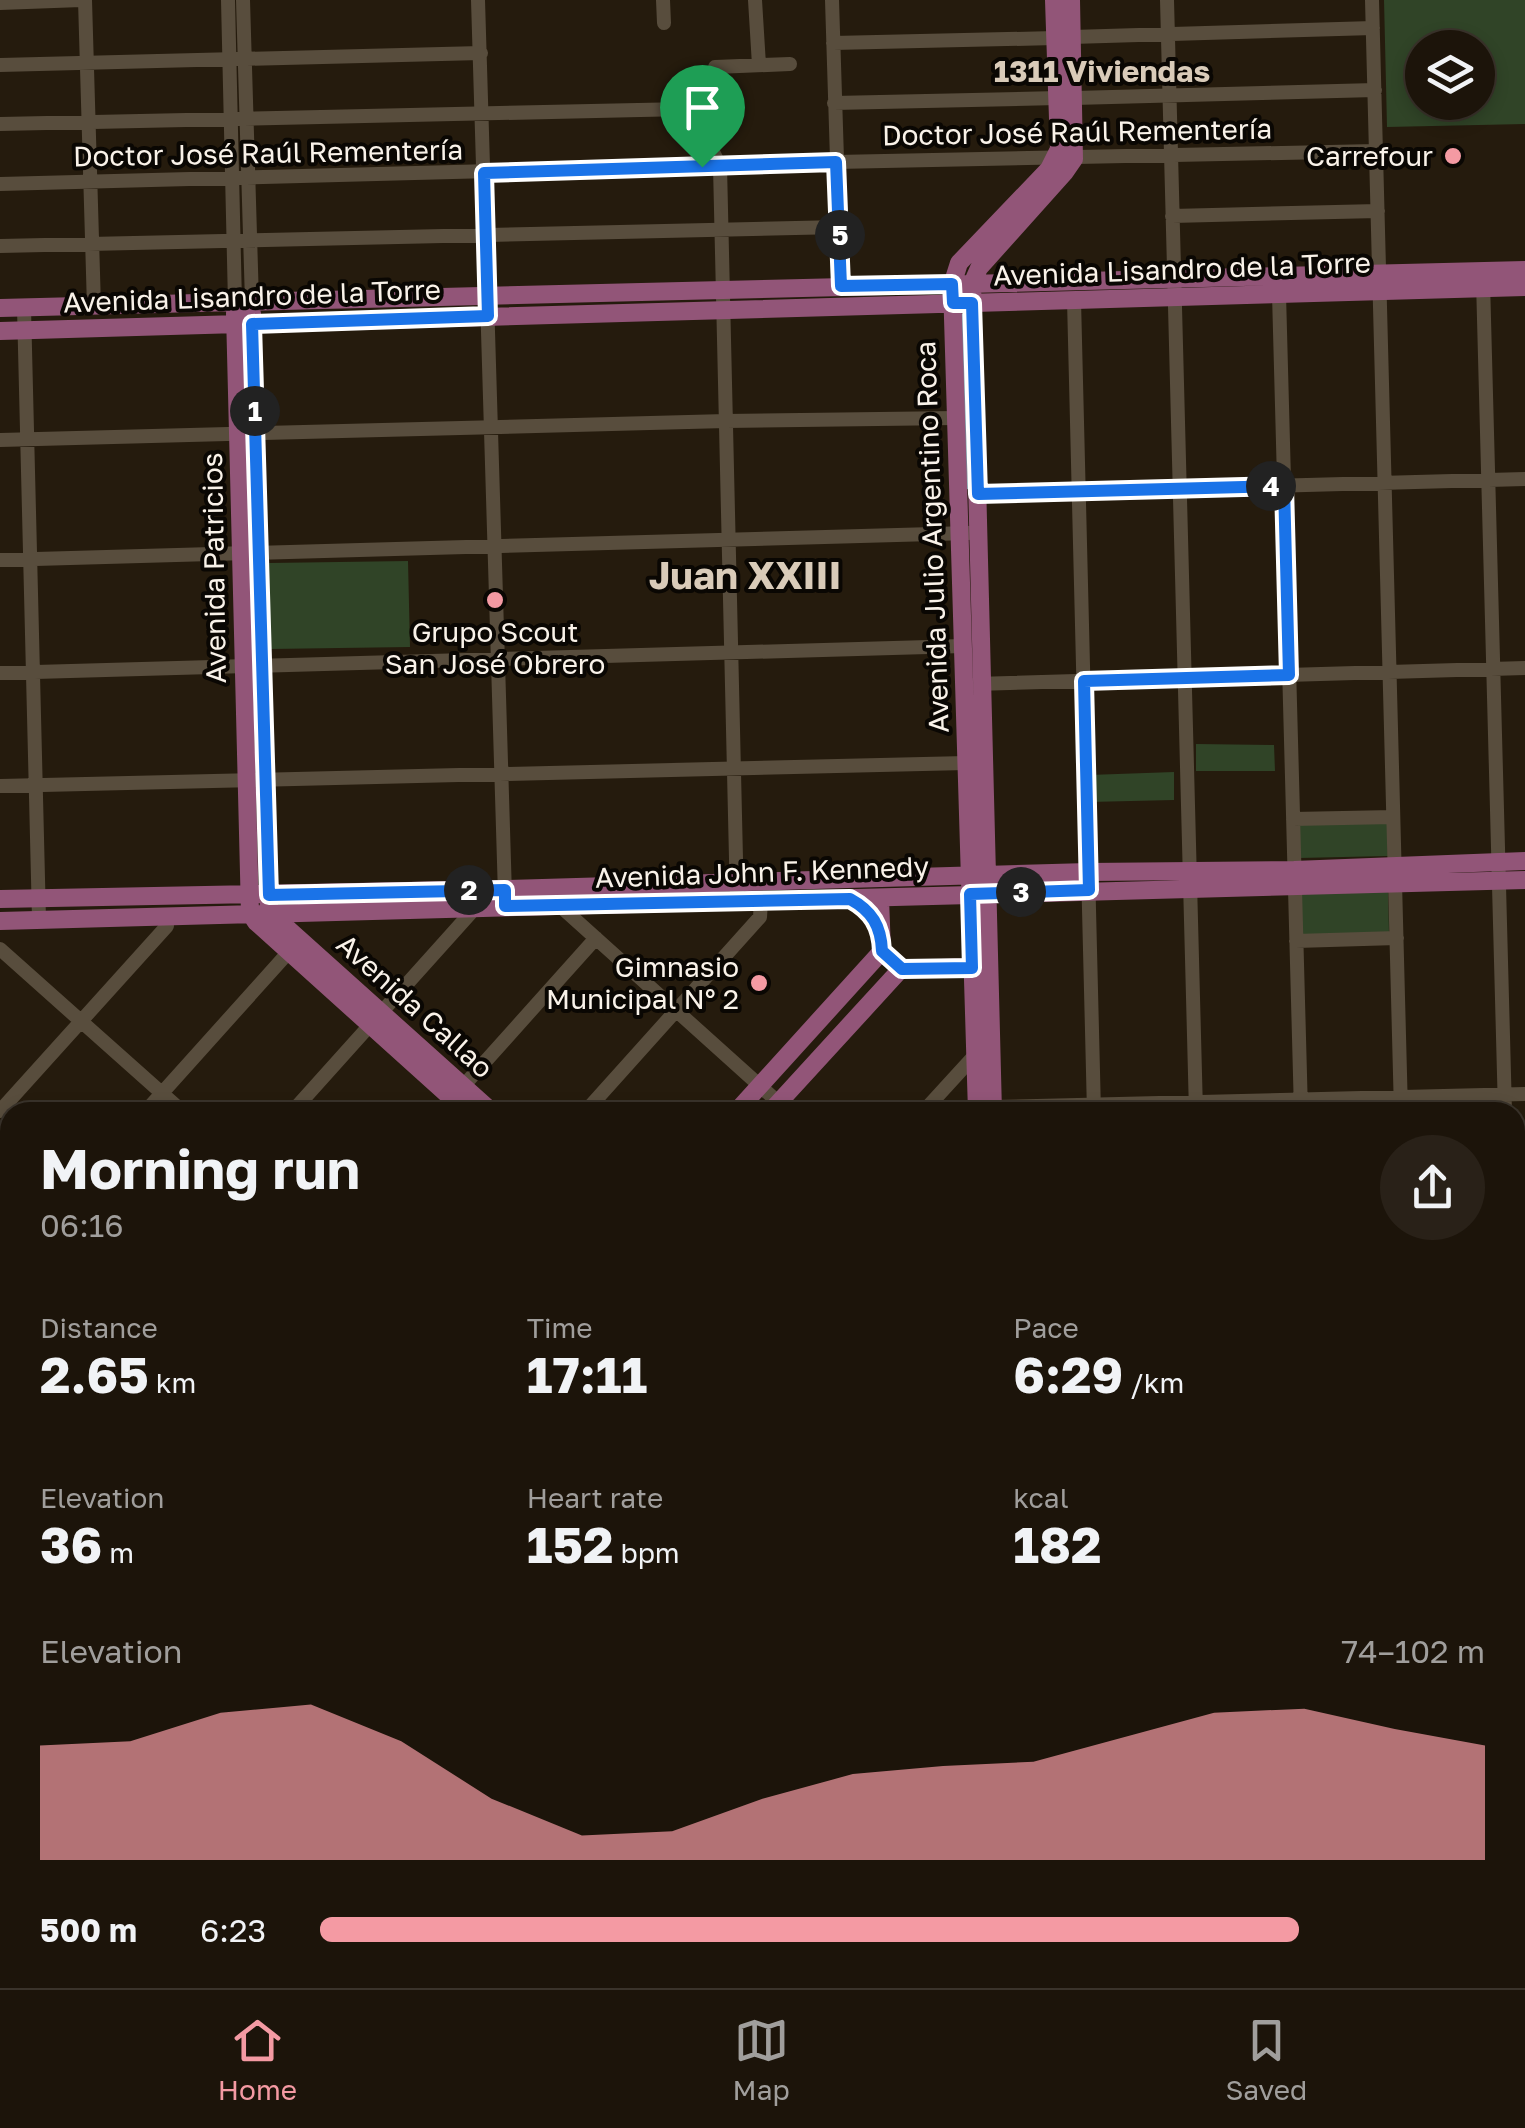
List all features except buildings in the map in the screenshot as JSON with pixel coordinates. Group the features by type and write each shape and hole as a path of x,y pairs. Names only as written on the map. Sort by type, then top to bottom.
{"main road":[{"path":"1054,0 1064,37"},
{"path":"962,294 979,268 1065,172 1064,37 1071,0"},
{"name":"Avenida Lisandro de la Torre","path":"1483,280 1525,270"},
{"name":"Avenida Lisandro de la Torre","path":"0,308 488,296 723,300 1483,280 1525,287"},
{"name":"Avenida Lisandro de la Torre","path":"0,330 488,316 723,300 841,286 1074,300 1174,288 1280,294 1380,282"},
{"name":"Avenida Julio Argentino Roca","path":"962,294 956,418 969,533 980,967 988,1102"},
{"name":"Avenida Julio Argentino Roca","path":"962,294 978,494 969,533 963,646 973,684 966,762 978,884"},
{"name":"Avenida Patricios","path":"244,303 260,904"},
{"name":"Avenida John F. Kennedy","path":"0,921 166,916 260,904 505,898 737,882 896,879 978,884 1294,878 1499,871 1525,861"},
{"name":"Avenida John F. Kennedy","path":"1499,871 1525,880"},
{"path":"745,1102 882,943 880,898 896,879"},
{"name":"Avenida John F. Kennedy","path":"0,899 476,907 505,898 559,906 880,898 978,884"},
{"path":"850,899 869,911 882,943 902,969"},
{"name":"Avenida Callao","path":"260,904 256,922 294,946 376,1019 452,1100"},
{"path":"786,1102 902,969 980,967"},
{"name":"Avenida Julio Argentino Roca","path":"980,967 976,1054 986,1102"}],"street":[{"path":"0,3 83,0 94,306"},
{"name":"Avenida Patricios","path":"228,0 237,59"},
{"name":"Avenida Patricios","path":"243,0 232,180 234,241 244,303"},
{"path":"663,0 664,23"},
{"path":"755,0 758,65"},
{"path":"832,0 841,286"},
{"path":"1166,0 1196,1102"},
{"path":"1372,0 1401,1102"},
{"path":"479,1 505,898"},
{"path":"833,42 1373,28"},
{"path":"0,65 481,53"},
{"path":"715,66 790,64"},
{"path":"834,103 1374,90"},
{"path":"0,124 684,109 696,117 720,166 737,902"},
{"name":"Avenida Patricios","path":"238,118 248,179 250,240 244,303"},
{"name":"Doctor José Raúl Rementería","path":"0,184 1376,151"},
{"path":"1172,216 1378,211"},
{"path":"0,246 840,226"},
{"path":"1483,280 1505,1102"},
{"path":"1280,294 1300,1102"},
{"path":"1074,300 1094,1102"},
{"path":"24,308 40,919"},
{"path":"0,440 726,420 956,418"},
{"path":"978,494 1525,479"},
{"path":"0,560 969,533"},
{"path":"0,673 963,646"},
{"path":"973,684 1525,668"},
{"path":"0,786 966,762"},
{"path":"1293,819 1394,817"},
{"path":"594,1102 760,917 762,901"},
{"path":"559,906 774,1102"},
{"path":"301,1102 476,907"},
{"path":"9,1102 167,926 166,916"},
{"path":"452,1100 596,938"},
{"path":"1296,942 1397,938"},
{"path":"154,1102 294,946"},
{"path":"0,949 171,1102"},
{"path":"932,1102 976,1054"},
{"path":"1429,1102 1525,1094"}],"green space":[{"path":"1384,0 1525,0 1525,124 1387,127"},
{"path":"408,561 410,647 270,649 269,563"},
{"path":"1196,744 1274,745 1275,771 1196,771"},
{"path":"1174,772 1174,800 1089,802 1089,775"},
{"path":"1387,823 1388,856 1299,858 1298,825"},
{"path":"1388,891 1389,933 1301,935 1300,893"}],"waterway":[{"path":"962,315 967,488"}],"place":[{"name":"Carrefour","path":"1453,156"},
{"name":"Grupo Scout San José Obrero","path":"495,600"},
{"name":"Gimnasio Municipal N° 2","path":"759,983"}],"district":[{"name":"1311 Viviendas","path":"1102,72"},
{"name":"Juan XXIII","path":"745,576"}],"route":[{"path":"836,162 841,286 952,284 953,303 972,303 978,494 1284,486 1289,675 1084,681 1089,890 970,894 972,968 902,969 882,951 881,934 869,911 850,899 505,906 505,890 269,895 252,324 488,316 484,173 702,167 836,162"}]}
